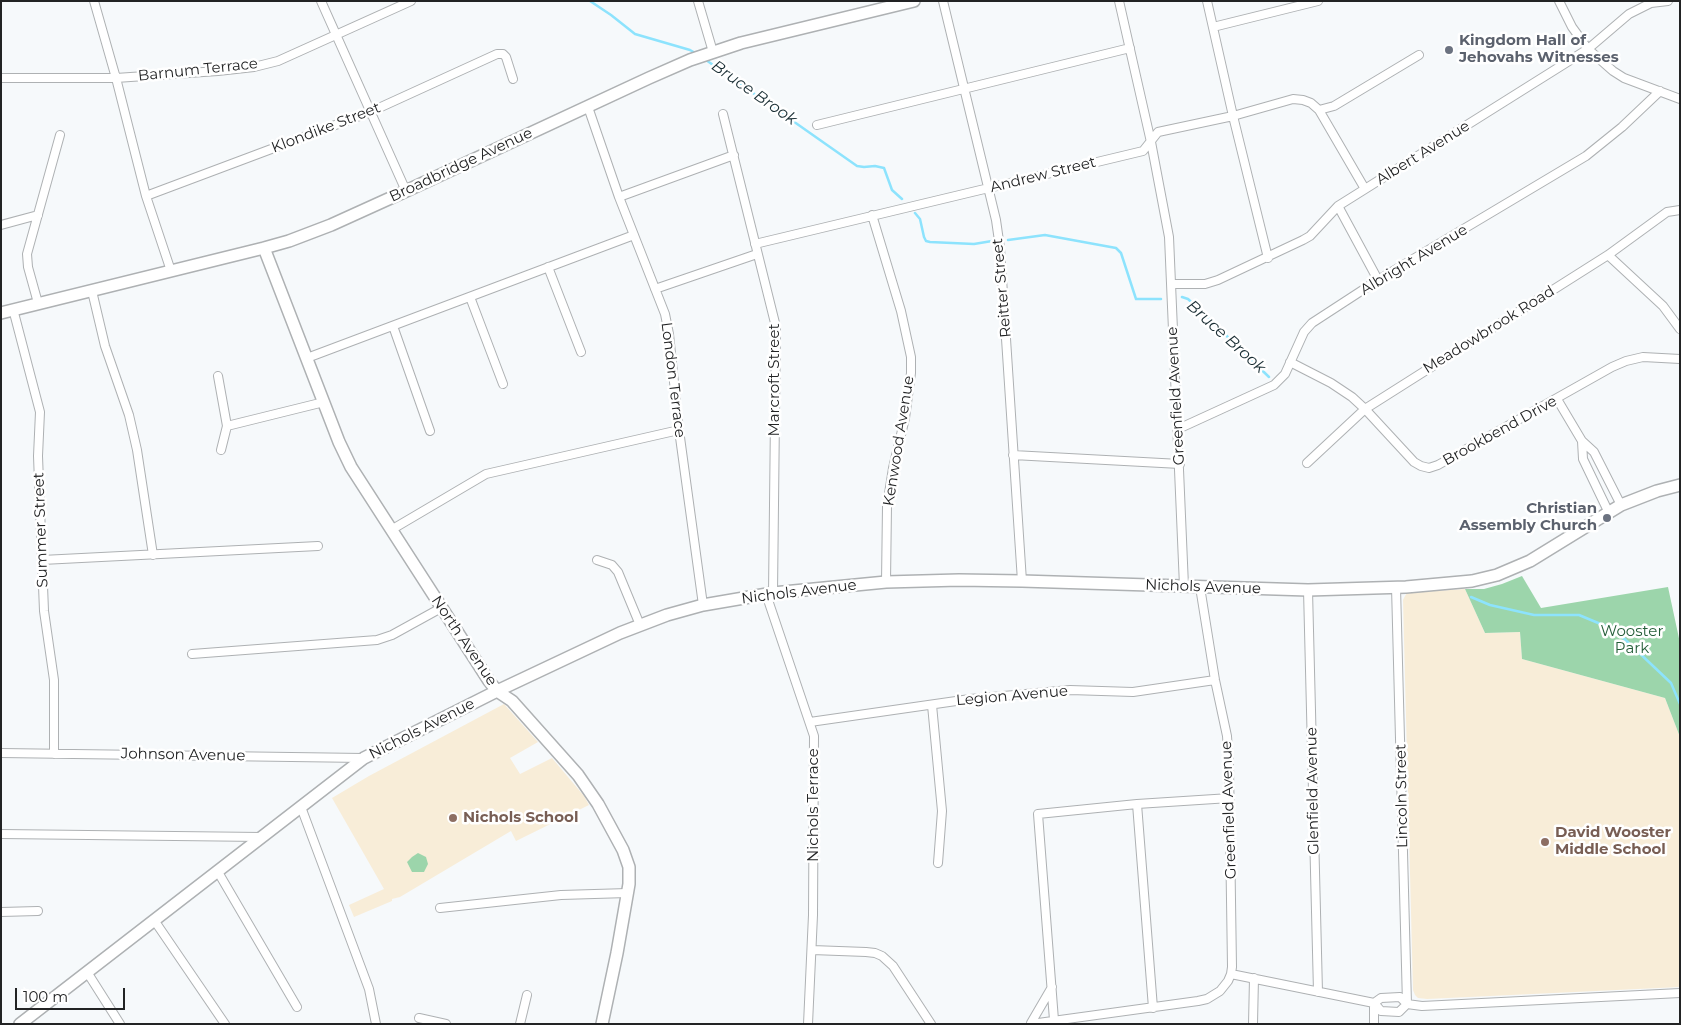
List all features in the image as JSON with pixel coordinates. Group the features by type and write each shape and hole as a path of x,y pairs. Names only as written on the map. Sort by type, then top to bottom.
{"main road":[{"name":"Broadbridge Avenue","path":"1,313 264,248 331,224 406,191 690,60 741,43 914,1"},
{"name":"North Avenue","path":"264,248 350,467 489,681 512,702 590,789 627,859 630,878 628,893 602,1024"},
{"name":"Nichols Avenue","path":"20,1024 364,758 620,633 667,615 703,605 770,594 886,582 1022,581 1308,590 1396,587 1472,581 1511,570 1551,549 1608,511 1621,505 1657,491 1680,485"}],"street":[{"path":"94,1 146,196 171,271"},
{"path":"322,1 406,191"},
{"name":"Barnum Terrace","path":"1,78 116,78 254,67 278,61 411,1"},
{"path":"698,1 710,53"},
{"name":"Reitter Street","path":"943,1 996,220 1000,248 1022,581"},
{"name":"Greenfield Avenue","path":"1119,1 1151,142 1169,237 1184,586"},
{"path":"1207,1 1232,116 1268,258"},
{"path":"1213,27 1318,1"},
{"path":"1559,1 1572,27 1600,60 1619,74 1680,99"},
{"name":"Albert Avenue","path":"1171,284 1205,284 1218,280 1268,258 1310,236 1338,206 1588,48 1629,14 1651,3 1668,1"},
{"path":"816,125 1130,48"},
{"name":"Klondike Street","path":"146,196 370,112 497,54 503,54 507,60 513,79"},
{"path":"1365,189 1320,110 1334,106 1419,55"},
{"name":"Albright Avenue","path":"1178,429 1269,389 1282,378 1307,327 1378,280 1586,156 1622,127 1660,91"},
{"name":"Andrew Street","path":"755,244 1142,151 1158,132 1294,100 1303,100 1311,103 1320,110"},
{"name":"London Terrace","path":"588,107 619,197 665,314 703,605"},
{"name":"Marcroft Street","path":"723,114 776,328 770,594"},
{"path":"38,303 27,261 60,135"},
{"path":"619,197 734,155"},
{"path":"1338,206 1378,280"},
{"name":"Meadowbrook Road","path":"1307,463 1365,409 1608,255 1666,212 1680,210"},
{"path":"1,225 38,215"},
{"name":"Kenwood Avenue","path":"872,215 901,310 911,357 911,373 905,418 893,468 888,506 886,582"},
{"path":"307,358 634,235"},
{"path":"655,290 757,254"},
{"path":"1608,255 1664,306 1680,329"},
{"path":"548,267 581,352"},
{"path":"92,291 105,346 129,415 137,450 153,555"},
{"path":"470,297 503,384"},
{"name":"Summer Street","path":"13,309 40,412 38,456 44,611 54,680 54,754"},
{"path":"393,326 430,431"},
{"name":"Brookbend Drive","path":"1290,362 1331,383 1352,397 1414,462 1430,468 1612,367 1643,357 1680,359"},
{"path":"218,376 227,426 221,450"},
{"path":"1557,399 1582,441 1594,452 1621,505"},
{"path":"227,426 324,402"},
{"path":"391,530 486,474 679,430"},
{"path":"1582,441 1583,459 1608,511"},
{"path":"1013,455 1180,464"},
{"path":"42,560 318,546"},
{"path":"597,560 612,566 618,572 640,625"},
{"name":"Lincoln Street","path":"1396,587 1407,1004"},
{"name":"Greenfield Avenue","path":"1200,588 1215,680 1227,736 1230,798 1231,974"},
{"name":"Glenfield Avenue","path":"1308,590 1318,992"},
{"name":"Nichols Terrace","path":"770,594 814,736 812,950 808,1024"},
{"path":"192,654 377,640 392,635 441,608"},
{"name":"Legion Avenue","path":"810,722 970,699 1070,690 1133,692 1215,680"},
{"path":"932,705 942,812 938,863"},
{"name":"Johnson Avenue","path":"1,753 364,758"},
{"path":"1054,1020 1038,814 1137,804 1230,798"},
{"path":"1137,804 1153,1008"},
{"path":"302,807 369,989 376,1024"},
{"path":"1,834 262,837"},
{"path":"218,872 297,1007"},
{"path":"440,908 561,895 628,893"},
{"path":"1,912 38,911"},
{"path":"154,920 225,1024"},
{"path":"812,950 866,952 882,956 893,966 931,1024"},
{"path":"87,972 120,1024"},
{"path":"1031,1023 1153,1008 1207,999 1220,991 1231,974 1374,1003 1381,1011 1399,1012 1407,1004"},
{"path":"1253,1024 1254,978"},
{"path":"1031,1023 1052,988"},
{"path":"1374,1003 1381,998 1400,997 1407,1004 1422,1006 1680,993"},
{"path":"520,1024 527,995"},
{"path":"1374,1003 1374,1024"},
{"path":"420,1018 446,1024"}],"shaded area":[{"name":"David Wooster Middle School","path":"1465,589 1485,633 1520,632 1522,659 1665,698 1680,737 1680,987 1427,999 1418,998 1415,995 1413,990 1403,600 1407,593"},
{"name":"Nichols School","path":"504,704 538,742 510,758 520,774 552,758 584,796 589,805 516,841 511,831 400,897 354,917 349,905 384,889 332,798 369,776"}],"green space":[{"name":"Wooster Park","path":"1522,576 1541,608 1668,587 1680,643 1680,737 1665,698 1522,659 1520,632 1485,633 1465,589 1484,589"},
{"path":"418,853 426,857 428,864 424,872 412,872 407,862"}],"waterway":[{"name":"Bruce Brook","path":"590,1 635,34 690,50 697,54"},
{"name":"Bruce Brook","path":"706,60 857,166 884,168 892,190 902,199"},
{"name":"Bruce Brook","path":"915,213 920,219 926,241 974,244 992,241"},
{"name":"Bruce Brook","path":"1008,240 1045,235 1116,248 1121,253 1136,299 1161,299"},
{"name":"Bruce Brook","path":"1182,297 1188,299 1269,377"},
{"name":"Bruce Brook","path":"1471,597 1490,605 1534,615 1579,615 1615,630 1671,683 1680,704"}],"place":[{"name":"Kingdom Hall of Jehovahs Witnesses","path":"1449,50"},
{"name":"Christian Assembly Church","path":"1607,518"},
{"name":"Nichols School","path":"453,818"},
{"name":"David Wooster Middle School","path":"1545,842"}]}
